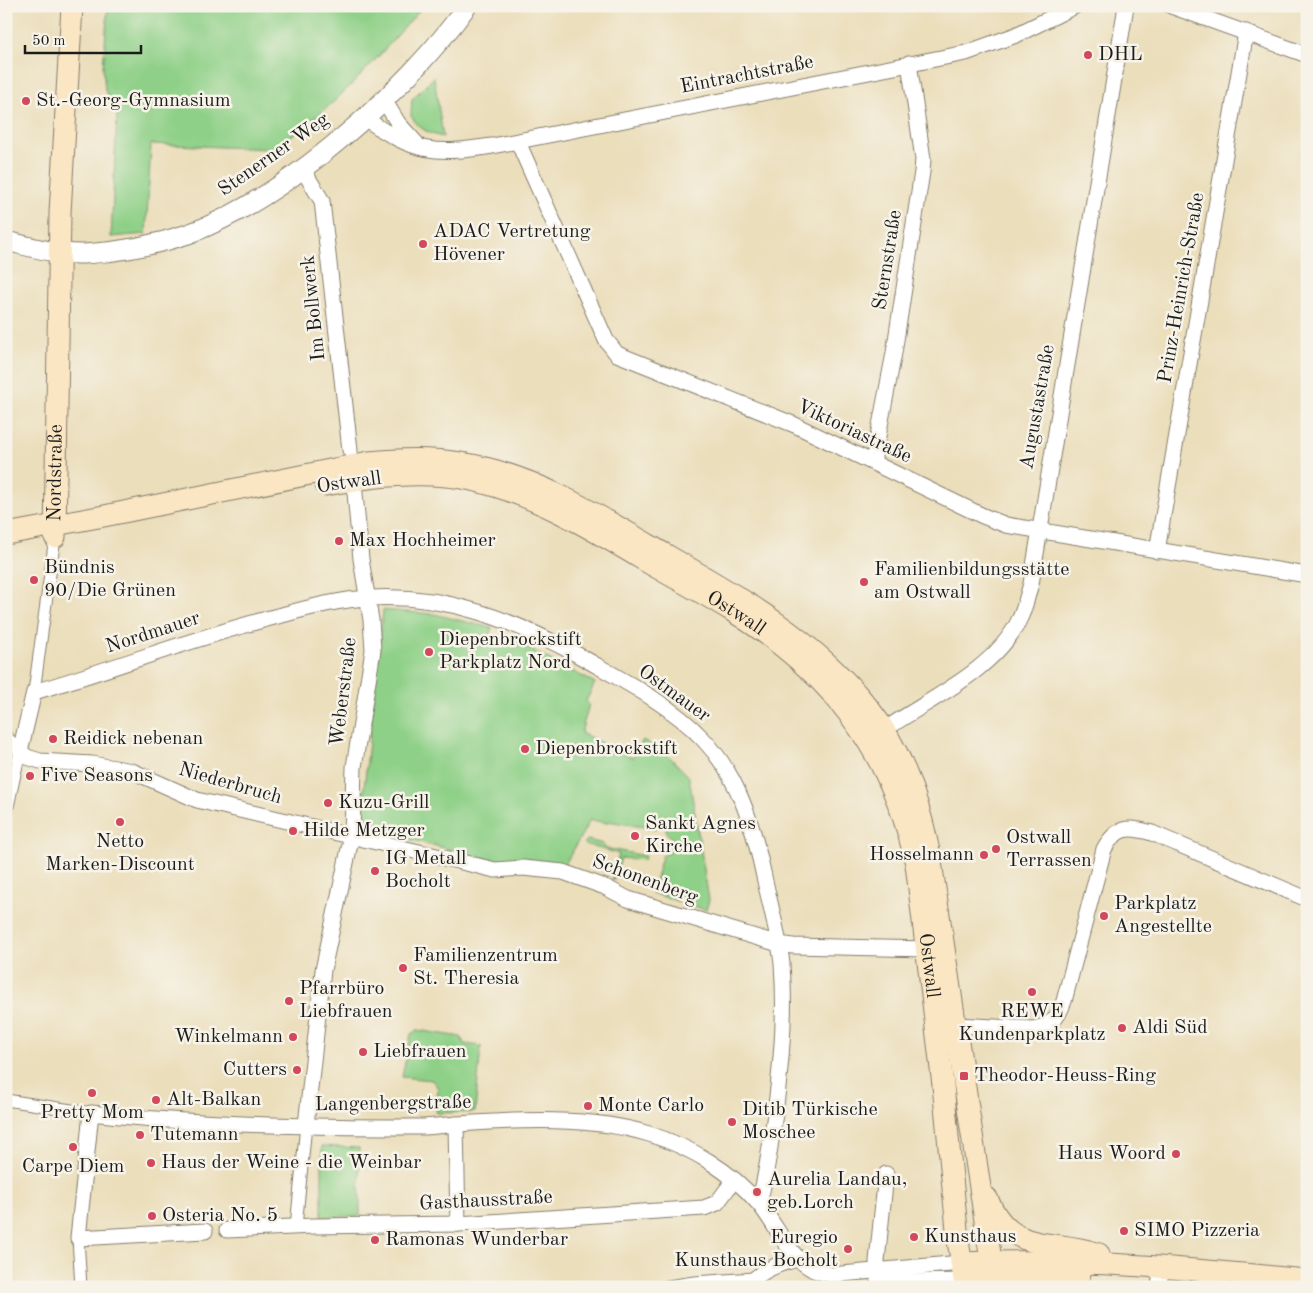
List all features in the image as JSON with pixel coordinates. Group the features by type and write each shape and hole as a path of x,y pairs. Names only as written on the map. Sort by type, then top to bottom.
{"main road":[{"name":"Nordstraße","path":"55,530 59,253 64,120 72,6"},
{"name":"Ostwall","path":"55,530 188,513 352,465 402,459 457,462 516,477 585,508 778,624 816,653 850,685 876,735 910,837 921,902 943,1085 979,1276"},
{"path":"6,534 55,530"},
{"path":"6,548 55,530"},
{"name":"Ostwall","path":"876,735 908,776 923,821 979,1181 979,1276"},
{"name":"Ostwall","path":"979,1181 994,1214 1019,1238 1091,1251 1135,1266"},
{"path":"979,1276 1031,1260 1135,1266 1160,1277 1307,1280"},
{"path":"979,1276 1053,1281 1135,1266"}],"street":[{"name":"Stenerner Weg","path":"6,241 59,253 83,254 131,249 189,233 232,213 302,168 365,118 432,49 467,6"},
{"name":"Eintrachtstraße","path":"365,118 388,135 437,152 452,152 518,142 966,53 990,45 1076,6"},
{"name":"Augustastraße","path":"876,735 972,674 994,656 1019,621 1031,584 1038,530 1126,6"},
{"path":"1171,6 1307,55"},
{"name":"Prinz-Heinrich-Straße","path":"1158,551 1246,32"},
{"name":"Sternstraße","path":"873,462 894,352 922,172 923,159 909,63"},
{"path":"384,100 398,123 420,147"},
{"name":"Viktoriastraße","path":"518,142 606,340 617,354 795,425 983,516 1006,524 1307,575"},
{"name":"Im Bollwerk","path":"302,168 322,201 352,465"},
{"name":"Weberstraße","path":"306,1125 323,970 352,835 354,767 373,650 352,465"},
{"name":"Nordstraße","path":"34,692 55,530"},
{"name":"Nordmauer","path":"34,692 251,623 344,601 367,598"},
{"name":"Ostmauer","path":"367,598 419,599 466,606 492,614 585,659 636,689 681,719 703,739 731,775 756,838 779,944 784,1002 783,1047 766,1174 759,1204"},
{"path":"6,816 34,692"},
{"path":"6,736 20,751"},
{"name":"Niederbruch","path":"20,751 27,757 40,761 92,764 132,771 197,800 352,835"},
{"path":"956,1025 1033,1029 1043,1028 1054,1022 1064,1001 1104,848 1112,835 1126,828 1152,833 1307,899"},
{"name":"Schonenberg","path":"352,835 495,870 523,868 563,872 605,887 628,899 779,944 793,946 926,949"},
{"name":"Langenbergstraße","path":"6,1100 91,1113 205,1123 421,1128 456,1124 576,1122 620,1127 648,1133 678,1144 702,1156 734,1180 759,1204 798,1259"},
{"path":"80,1287 78,1238 91,1113"},
{"path":"456,1124 458,1224"},
{"path":"296,1227 306,1125"},
{"path":"878,1279 879,1229 886,1174"},
{"name":"Gasthausstraße","path":"227,1230 458,1224 704,1208 717,1204 734,1180"},
{"path":"78,1238 205,1232"},
{"path":"662,1287 694,1282 750,1282 773,1268 798,1259 813,1269 831,1274 901,1282 979,1276"}],"green space":[{"path":"108,6 423,6 371,65 333,102 293,135 271,149 151,144 146,234 111,237 117,116 105,90 103,68"},
{"path":"434,77 443,137 425,130 411,116 412,99"},
{"path":"383,610 434,614 492,628 489,636 512,640 595,683 586,701 589,704 581,733 633,758 643,740 667,754 689,777 709,900 706,910 652,893 662,856 669,853 672,839 666,832 667,823 656,821 655,829 590,820 563,868 529,860 505,863 360,827"},
{"path":"587,840 603,844 605,848 645,856 644,860 621,858 614,880 612,880 619,854 584,844"},
{"path":"417,1030 461,1037 464,1044 481,1046 475,1112 436,1113 438,1088 432,1080 402,1077 411,1034"},
{"path":"322,1146 359,1148 360,1216 322,1217"}],"place":[{"name":"DHL","path":"1088,55"},
{"name":"St.-Georg-Gymnasium","path":"26,101"},
{"name":"ADAC Vertretung Hövener","path":"423,244"},
{"name":"Max Hochheimer","path":"339,541"},
{"name":"Bündnis 90/Die Grünen","path":"34,580"},
{"name":"Familienbildungsstätte am Ostwall","path":"864,582"},
{"name":"Diepenbrockstift Parkplatz Nord","path":"429,652"},
{"name":"Reidick nebenan","path":"53,739"},
{"name":"Diepenbrockstift","path":"525,749"},
{"name":"Five Seasons","path":"30,776"},
{"name":"Kuzu-Grill","path":"328,803"},
{"name":"Netto Marken-Discount","path":"120,822"},
{"name":"Hilde Metzger","path":"293,831"},
{"name":"Sankt Agnes Kirche","path":"635,836"},
{"name":"Ostwall Terrassen","path":"996,849"},
{"name":"Hosselmann","path":"984,855"},
{"name":"IG Metall Bocholt","path":"375,871"},
{"name":"Parkplatz Angestellte","path":"1104,916"},
{"name":"Familienzentrum St. Theresia","path":"403,968"},
{"name":"REWE Kundenparkplatz","path":"1032,992"},
{"name":"Pfarrbüro Liebfrauen","path":"289,1001"},
{"name":"Aldi Süd","path":"1122,1028"},
{"name":"Winkelmann","path":"293,1037"},
{"name":"Liebfrauen","path":"363,1052"},
{"name":"Cutters","path":"297,1070"},
{"name":"Theodor-Heuss-Ring","path":"964,1076"},
{"name":"Pretty Mom","path":"92,1093"},
{"name":"Alt-Balkan","path":"156,1100"},
{"name":"Monte Carlo","path":"588,1106"},
{"name":"Ditib Türkische Moschee","path":"732,1122"},
{"name":"Tutemann","path":"140,1135"},
{"name":"Carpe Diem","path":"73,1147"},
{"name":"Haus Woord","path":"1176,1154"},
{"name":"Haus der Weine - die Weinbar","path":"151,1163"},
{"name":"Aurelia Landau, geb.Lorch","path":"757,1192"},
{"name":"Osteria No. 5","path":"152,1216"},
{"name":"SIMO Pizzeria","path":"1124,1231"},
{"name":"Kunsthaus","path":"914,1237"},
{"name":"Ramonas Wunderbar","path":"375,1240"},
{"name":"Euregio Kunsthaus Bocholt","path":"848,1249"}]}
